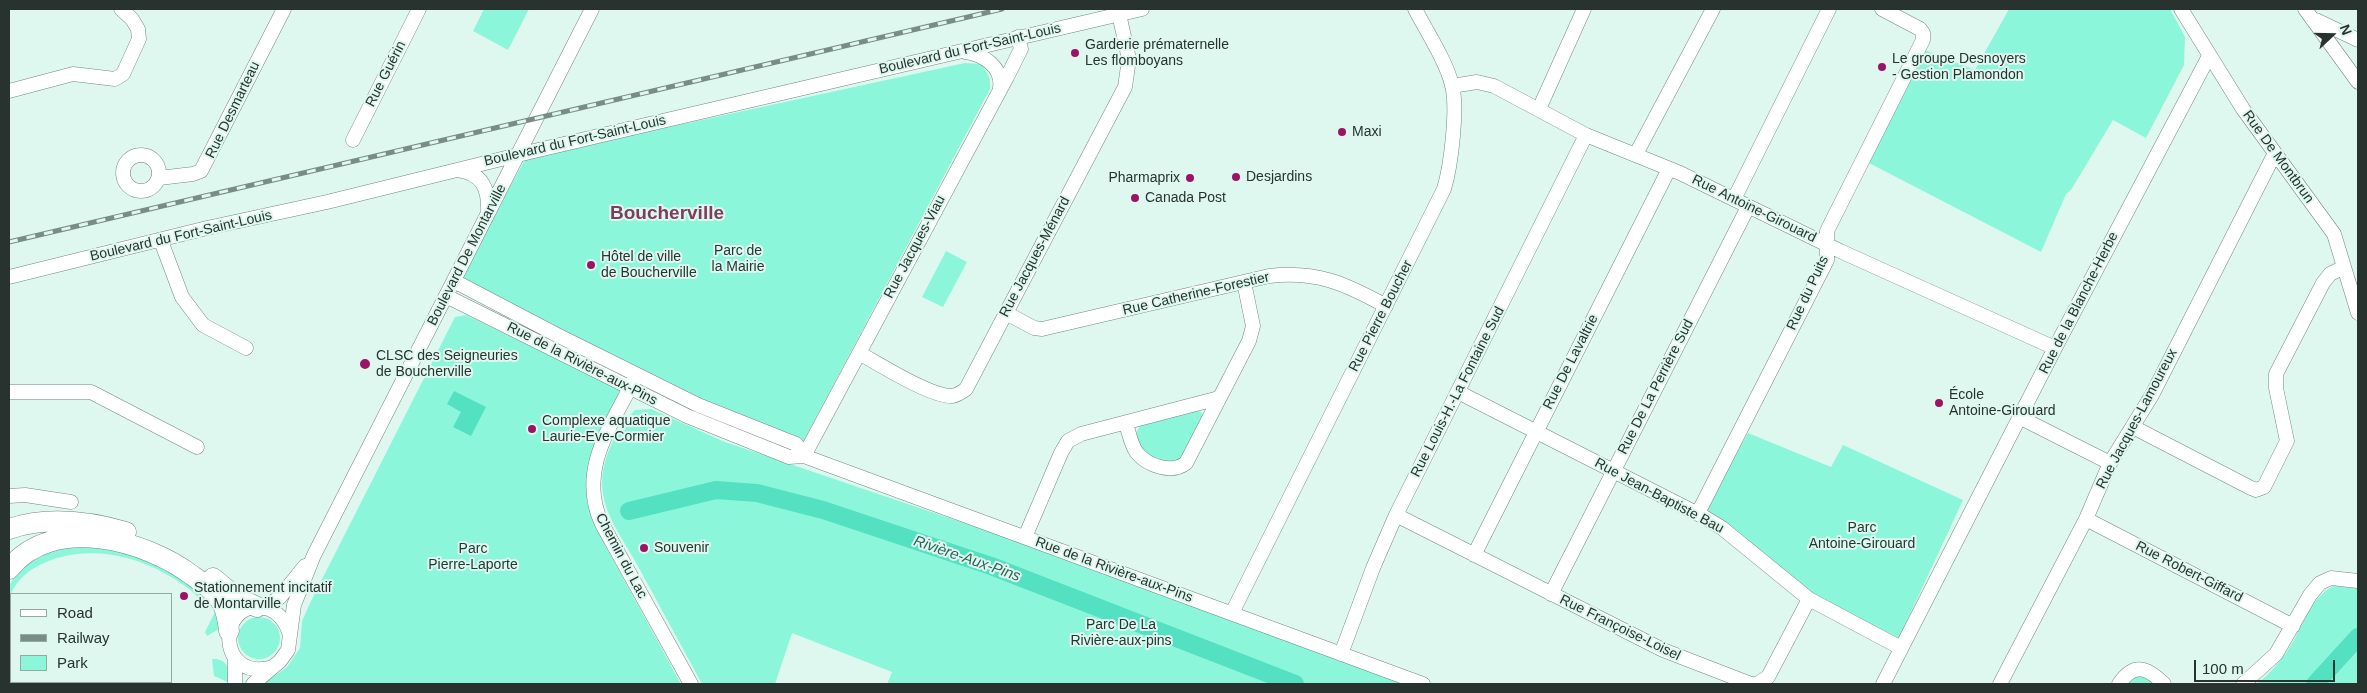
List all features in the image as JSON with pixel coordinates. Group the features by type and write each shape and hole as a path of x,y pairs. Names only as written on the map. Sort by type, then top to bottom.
{"highway":[{"path":"9,529 31,523 57,521 98,524 132,533 179,554 236,597 260,608"},
{"path":"9,569 17,559 32,548 58,539 97,539 129,544 164,557 200,581 222,604 229,631"}],"street":[{"path":"9,91 73,74 115,79 123,74 139,39 138,29 132,19 121,9"},
{"name":"Rue Desmarteau","path":"159,178 193,174 202,171 284,9"},
{"name":"Rue Guérin","path":"353,140 419,9"},
{"name":"Boulevard De Montarville","path":"253,684 286,654 294,605 314,555 592,9"},
{"name":"Boulevard du Fort-Saint-Louis","path":"9,277 207,228 327,202 453,170 1142,9"},
{"name":"Rue Pierre Boucher","path":"1232,613 1438,202 1448,176 1452,141 1452,86 1415,9"},
{"path":"1539,109 1584,9"},
{"path":"1636,154 1713,9"},
{"path":"1734,199 1830,9"},
{"name":"Rue du Puits","path":"1698,513 1826,260 1826,234 1829,227 1924,37 1923,33 1916,27 1882,9"},
{"name":"Rue De Montbrun","path":"2181,9 2243,109 2334,234 2357,306"},
{"name":"Rue Jacques-Ménard","path":"859,353 909,382 944,394 951,396 960,394 966,389 1125,87 1130,59 1119,14"},
{"path":"2310,14 2358,40"},
{"path":"2310,14 2358,82"},
{"name":"Rue Jacques-Viau","path":"804,456 1021,49 1018,38"},
{"path":"960,51 976,53 986,58 1000,76 1000,88"},
{"name":"Rue de la Blanche-Herbe","path":"1883,684 2021,418 2055,348 2209,56"},
{"name":"Rue Antoine-Girouard","path":"1452,86 1471,82 1486,83 1586,135 1636,154 1734,199 1827,245 2055,348"},
{"name":"Rue Louis-H.-La Fontaine Sud","path":"1341,654 1380,550 1396,515 1586,135"},
{"name":"Rue Jacques-Lamoureux","path":"2000,684 2086,519 2110,463 2152,395 2275,153"},
{"name":"Rue De Lavaltrie","path":"1474,556 1669,169"},
{"path":"453,170 471,173 482,181 488,196 488,213"},
{"name":"Rue De La Perrière Sud","path":"1550,594 1748,207"},
{"path":"161,240 182,297 203,325 246,348"},
{"path":"2132,427 2251,488 2260,489 2267,483 2286,441 2276,388 2276,374 2323,283 2330,274 2344,267"},
{"name":"Rue Catherine-Forestier","path":"1006,313 1034,328 1042,329 1281,275 1320,277 1346,285 1386,306"},
{"name":"Rue de la Rivière-aux-Pins","path":"454,281 698,405 796,444 804,456"},
{"path":"1126,423 1132,444 1142,458 1166,469 1180,468 1191,456 1251,333 1252,318 1244,282"},
{"name":"Rue de la Rivière-aux-Pins","path":"446,296 655,401 696,420 789,457 804,456 1423,684"},
{"name":"Chemin du Lac","path":"598,371 607,379 614,390 616,405 614,420"},
{"name":"Chemin du Lac","path":"637,375 600,446 594,468 594,496 598,516 691,684"},
{"path":"9,392 91,392 197,446"},
{"name":"Rue Jean-Baptiste Bau","path":"1458,392 1698,513 1722,528 1809,599 1902,648"},
{"path":"1026,537 1061,453 1068,441 1081,434 1219,398"},
{"name":"Chemin du Lac","path":"614,420 628,406 655,401"},
{"path":"2021,418 2110,463"},
{"path":"9,496 25,495 71,502"},
{"name":"Rue Françoise-Loisel","path":"1396,515 1663,650 1751,684 1757,684 1768,677 1809,599"},
{"name":"Rue Robert-Giffard","path":"2086,519 2293,626"},
{"name":"Boulevard De Montarville","path":"229,631 237,616 260,608 280,597 314,555"},
{"path":"2244,684 2276,654 2320,583 2331,578 2358,581"},
{"path":"260,608 280,616 288,628 290,638"},
{"path":"229,631 230,648 235,658 235,684"},
{"path":"235,658 251,668 272,666"},
{"path":"2119,684 2125,675 2139,669 2148,670 2164,684"}],"green space":[{"path":"484,9 529,9 508,50 473,31"},
{"path":"2009,9 2170,9 2185,37 2184,65 2146,138 2113,120 2071,190 2066,194 2041,252 1869,163 1925,50 1975,70"},
{"name":"Parc de la Mairie","path":"965,63 981,64 988,76 990,89 803,442 684,392 458,280 526,158"},
{"path":"946,251 967,262 943,307 922,297"},
{"name":"Parc Pierre-Laporte","path":"466,315 625,392 592,459 586,480 587,503 605,545 681,684 263,684 287,667 300,648 302,621 311,601 455,317"},
{"name":"Parc De La Rivière-aux-pins","path":"651,409 725,442 1023,543 1409,684 887,684 892,672 792,633 775,684 702,684 616,528 603,494 603,471 610,449 621,427 635,410"},
{"path":"1196,410 1201,412 1203,416 1182,460 1168,464 1141,448 1136,434 1140,425"},
{"name":"Parc Antoine-Girouard","path":"1748,433 1831,467 1843,445 1963,500 1899,638 1820,600 1703,512"},
{"path":"94,546 155,561 217,603 204,609 196,595 166,574 133,560 97,553 61,557 34,568 24,575 10,593 9,603 9,586 15,575 28,562 60,548"},
{"path":"2333,586 2358,588 2358,684 2257,684 2286,653 2317,599"},
{"path":"216,610 219,629 207,636 205,632"},
{"path":"263,617 271,620 277,626 280,638 277,650 271,656 255,659 247,656 241,650 238,634 241,626 247,620"},
{"path":"9,625 10,648 9,644"},
{"path":"212,659 221,660 227,665 229,673 228,682 214,676"},
{"path":"2133,676 2143,676 2155,684 2126,684"}],"shaded area":[{"path":"454,391 486,407 471,436 453,427 461,412 447,404"}],"waterway":[{"name":"Rivière-Aux-Pins","path":"629,511 716,490 757,493 823,510 991,566 1295,684"},
{"name":"Rivière-Aux-Pins","path":"2315,684 2358,637"}],"railway":[{"path":"9,242 1002,9"}],"place":[{"name":"Garderie prématernelle Les flomboyans","path":"1075,53"},
{"name":"Le groupe Desnoyers - Gestion Plamondon","path":"1882,67"},
{"name":"Maxi","path":"1342,132"},
{"name":"Desjardins","path":"1236,177"},
{"name":"Pharmaprix","path":"1190,178"},
{"name":"Canada Post","path":"1135,198"},
{"name":"Hôtel de ville de Boucherville","path":"591,265"},
{"name":"CLSC des Seigneuries de Boucherville","path":"365,364"},
{"name":"École Antoine-Girouard","path":"1939,403"},
{"name":"Complexe aquatique Laurie-Eve-Cormier","path":"532,429"},
{"name":"Souvenir","path":"644,548"},
{"name":"Stationnement incitatif de Montarville","path":"184,596"}],"district":[{"name":"Boucherville","path":"667,214"}]}
